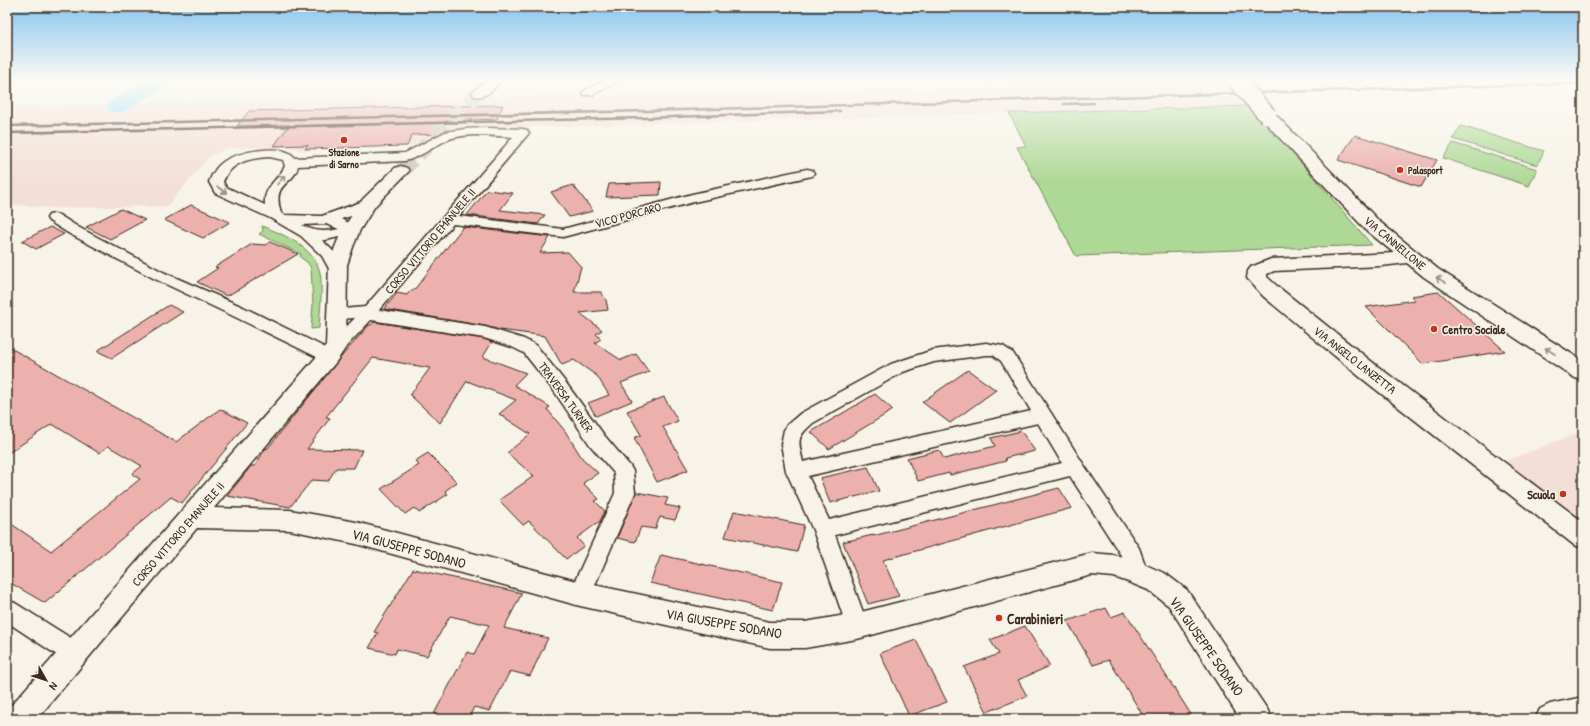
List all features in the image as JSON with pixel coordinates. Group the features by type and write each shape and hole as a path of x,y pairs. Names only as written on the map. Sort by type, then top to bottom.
{"main road":[{"name":"VIA CANNELLONE","path":"1266,114 1372,226 1409,257 1431,273 1583,372"},
{"name":"VIA ANGELO LANZETTA","path":"1409,257 1381,260 1270,265 1258,271 1257,278 1270,291 1368,371 1583,537"}],"street":[{"name":"CORSO VITTORIO EMANUELE II","path":"18,719 523,133 450,135 436,141 419,153 405,157 291,162"},
{"path":"351,230 326,236 306,233 290,226 278,216 270,201 276,186 291,169 291,162 289,158 280,154 265,153 251,155 229,164 219,173 217,177 217,186 220,190 278,216 296,221 322,220 341,223 351,230"},
{"path":"54,218 73,230 160,276 237,312 333,352 340,257 351,230 369,203 401,171"},
{"name":"VICO PORCARO","path":"448,219 563,233 692,198 807,173"},
{"path":"322,220 354,210 369,203"},
{"path":"306,233 328,254 338,273"},
{"name":"TRAVERSA TURNER","path":"337,314 369,313 485,333 518,343 530,349 560,387 597,440 623,471 625,493 580,594"},
{"path":"858,626 823,530 796,471 790,444 793,430 807,418 897,368 933,356 986,349 997,350 1007,357 1074,467 1132,554 1137,573"},
{"path":"796,471 1042,415"},
{"path":"823,530 1074,467"},
{"name":"VIA GIUSEPPE SODANO","path":"191,518 290,520 356,533 423,550 580,594 770,635 805,635 858,626 1092,564 1114,566 1137,573 1157,582 1178,598 1257,719"},
{"path":"7,610 74,653"},
{"path":"1550,719 1583,712"}],"shaded area":[{"path":"7,114 983,114 466,129 449,131 419,146 300,150 291,147 227,148 210,156 167,206 54,208 7,204"},
{"name":"Scuola","path":"1583,431 1583,526 1501,463"}],"green space":[{"path":"1009,114 1259,114 1372,245 1076,256 1017,147 1026,146"},
{"path":"1461,126 1544,151 1537,165 1453,139"},
{"path":"1453,143 1537,169 1529,186 1443,158"},
{"path":"262,226 290,239 308,251 314,259 319,268 321,279 319,328 311,329 313,304 311,268 307,262 300,257 301,254 259,234 263,231"}],"building":[{"path":"247,114 499,114 497,119 446,121 441,132 438,134 412,135 407,146 305,149 308,145 274,146 289,125 237,126"},
{"name":"Palasport","path":"1355,135 1437,160 1421,187 1338,160"},
{"path":"661,182 660,195 606,197 609,184"},
{"path":"573,185 593,211 569,217 551,192"},
{"path":"487,190 513,193 500,210 545,215 538,224 467,215"},
{"path":"191,205 230,222 203,238 164,220"},
{"path":"121,209 145,220 110,239 86,227"},
{"path":"50,227 64,234 36,249 22,241"},
{"path":"463,227 550,237 540,253 568,252 581,267 574,292 601,292 606,300 608,310 580,313 602,330 596,334 601,339 595,343 621,360 636,354 649,372 621,383 632,401 596,416 588,403 609,395 597,376 574,360 562,365 545,336 500,330 485,326 384,309 397,293 407,295 411,290 414,290"},
{"path":"270,242 298,254 227,296 197,282 218,268 215,267 252,244 265,245"},
{"name":"Centro Sociale","path":"1439,292 1505,351 1423,364 1366,307 1415,300 1411,296"},
{"path":"169,305 183,312 112,358 97,351"},
{"path":"374,322 484,339 492,342 483,357 526,373 514,385 550,407 547,409 565,431 582,458 598,473 583,483 599,499 595,501 605,511 600,521 577,538 584,546 566,559 529,521 523,525 499,500 534,476 507,453 530,434 499,414 516,400 467,381 440,423 410,395 430,368 373,358 326,417 330,418 307,449 362,450 354,468 336,468 328,481 312,480 290,507 227,496 251,466 255,466 265,449 268,448 342,356 369,325"},
{"path":"7,346 176,442 220,409 247,423 182,503 171,497 45,603 7,581 7,521 51,551 140,479 132,474 142,466 108,446 99,453 52,424 7,454"},
{"path":"968,370 996,390 950,423 922,402"},
{"path":"875,394 893,410 829,449 811,432"},
{"path":"664,397 678,421 663,427 688,470 657,482 634,438 641,435 627,411"},
{"path":"1021,431 1035,451 1005,458 1006,461 950,475 949,473 918,481 907,458 939,450 944,459 995,446 991,438"},
{"path":"428,453 457,482 445,491 448,494 419,513 414,508 405,514 381,489 419,465 415,461"},
{"path":"868,467 879,491 830,503 820,478"},
{"path":"1059,488 1072,508 883,560 899,596 868,604 843,542 873,536"},
{"path":"636,492 668,498 665,505 680,508 675,520 660,517 655,529 641,527 635,542 617,538"},
{"path":"734,511 804,525 797,552 725,537"},
{"path":"661,555 782,582 773,610 650,583"},
{"path":"413,569 522,593 504,628 548,638 530,676 510,671 490,711 474,707 468,719 457,719 434,714 467,652 474,654 489,625 450,616 427,656 397,649 395,654 369,648 378,633 374,632"},
{"path":"1106,608 1111,617 1125,612 1194,719 1145,719 1109,660 1093,665 1067,621"},
{"path":"1025,626 1050,666 1018,680 1027,696 987,712 964,667 999,654 990,640"},
{"path":"916,640 947,702 909,716 880,653"}],"tunnel":[{"path":"401,171 458,114"}],"railway":[{"path":"7,126 524,114"},
{"path":"7,133 759,114"}],"place":[{"name":"Stazione di Sarno","path":"344,140"},
{"name":"Palasport","path":"1400,170"},
{"name":"Centro Sociale","path":"1434,329"},
{"name":"Scuola","path":"1563,494"},
{"name":"Carabinieri","path":"999,618"}]}
